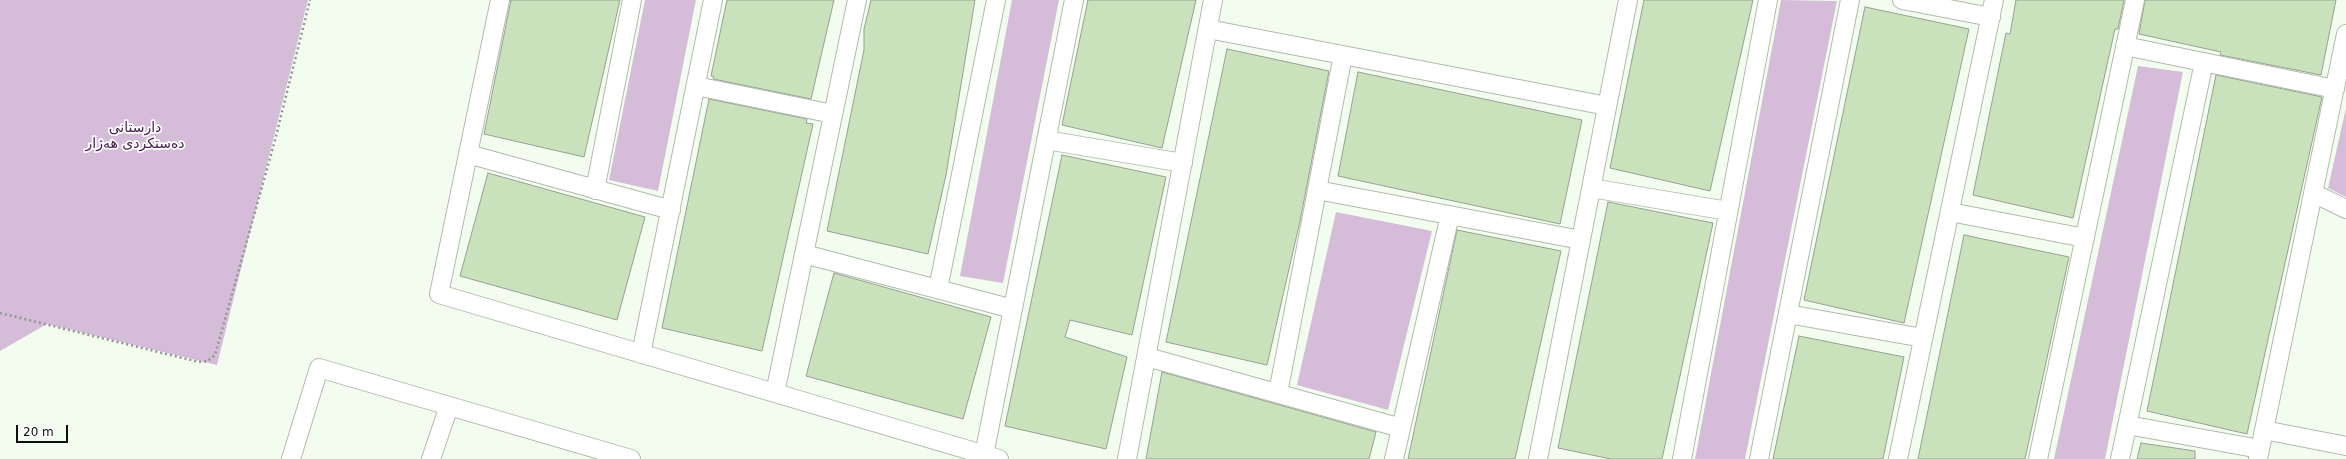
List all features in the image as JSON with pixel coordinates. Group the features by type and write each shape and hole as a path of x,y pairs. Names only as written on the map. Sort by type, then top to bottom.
{"street":[{"path":"500,0 439,294 991,457 1013,309 1074,0"},
{"path":"595,190 632,0"},
{"path":"641,354 713,0"},
{"path":"775,393 857,0"},
{"path":"938,289 996,0"},
{"path":"1128,459 1213,0"},
{"path":"1538,459 1628,0"},
{"path":"1682,459 1768,0"},
{"path":"1759,459 1850,0"},
{"path":"1898,459 1993,9 1902,0"},
{"path":"2038,459 2135,0"},
{"path":"1208,29 1607,106"},
{"path":"2127,425 2259,454 2346,34"},
{"path":"2125,46 2335,89"},
{"path":"1278,393 1343,55"},
{"path":"2120,459 2204,62"},
{"path":"696,86 833,114"},
{"path":"1046,140 1183,163"},
{"path":"468,154 671,210"},
{"path":"1591,188 1728,211"},
{"path":"1318,190 1581,240"},
{"path":"2313,193 2346,209"},
{"path":"1950,212 2085,238"},
{"path":"1394,459 1450,215"},
{"path":"804,254 1013,309"},
{"path":"1788,314 1924,338"},
{"path":"1146,356 1401,428"},
{"path":"290,459 320,368 631,459"},
{"path":"431,459 449,406"},
{"path":"2264,430 2346,446"}],"path":[{"path":"0,313 199,362 208,361 215,355 274,144 310,0"}],"green space":[{"name":"دارستانی دەستکردی هەژار","path":"0,0 308,0 217,365 47,324 0,351"},
{"path":"645,0 696,0 658,191 609,180"},
{"path":"1012,0 1059,0 1003,283 960,276"},
{"path":"1781,0 1837,1 1745,459 1695,459"},
{"path":"2138,66 2183,72 2105,459 2054,459"},
{"path":"2346,108 2346,197 2328,188"},
{"path":"1336,212 1432,231 1388,410 1297,385"}],"building":[{"path":"511,0 620,0 584,157 484,134"},
{"path":"727,0 834,0 811,99 713,79 714,77 711,76"},
{"path":"871,0 975,0 946,175 928,254 827,231 864,50 864,29"},
{"path":"1088,0 1196,0 1162,148 1062,125"},
{"path":"1644,0 1753,0 1710,191 1610,168"},
{"path":"2016,0 2124,0 2118,29 2115,29 2073,218 1973,195 2006,33 2010,34"},
{"path":"2145,0 2336,0 2321,75 2220,55 2221,52 2139,34"},
{"path":"1865,7 1969,29 1904,323 1804,300"},
{"path":"1227,49 1329,71 1300,221 1267,365 1166,342"},
{"path":"1358,72 1582,120 1560,224 1338,176"},
{"path":"2216,75 2322,97 2247,434 2147,411"},
{"path":"709,99 807,119 806,123 813,124 762,351 662,328"},
{"path":"1062,155 1166,177 1132,335 1070,320 1065,337 1127,357 1106,449 1005,426"},
{"path":"488,173 645,217 617,320 460,276"},
{"path":"1608,202 1713,223 1662,459 1611,459 1558,448"},
{"path":"1457,230 1561,251 1515,459 1408,459"},
{"path":"1964,235 2069,257 2025,459 1918,459"},
{"path":"834,273 991,317 963,419 806,376"},
{"path":"1799,336 1904,357 1883,459 1773,459"},
{"path":"1162,372 1376,432 1369,459 1146,459"},
{"path":"2141,443 2195,451 2195,459 2137,459"}]}
